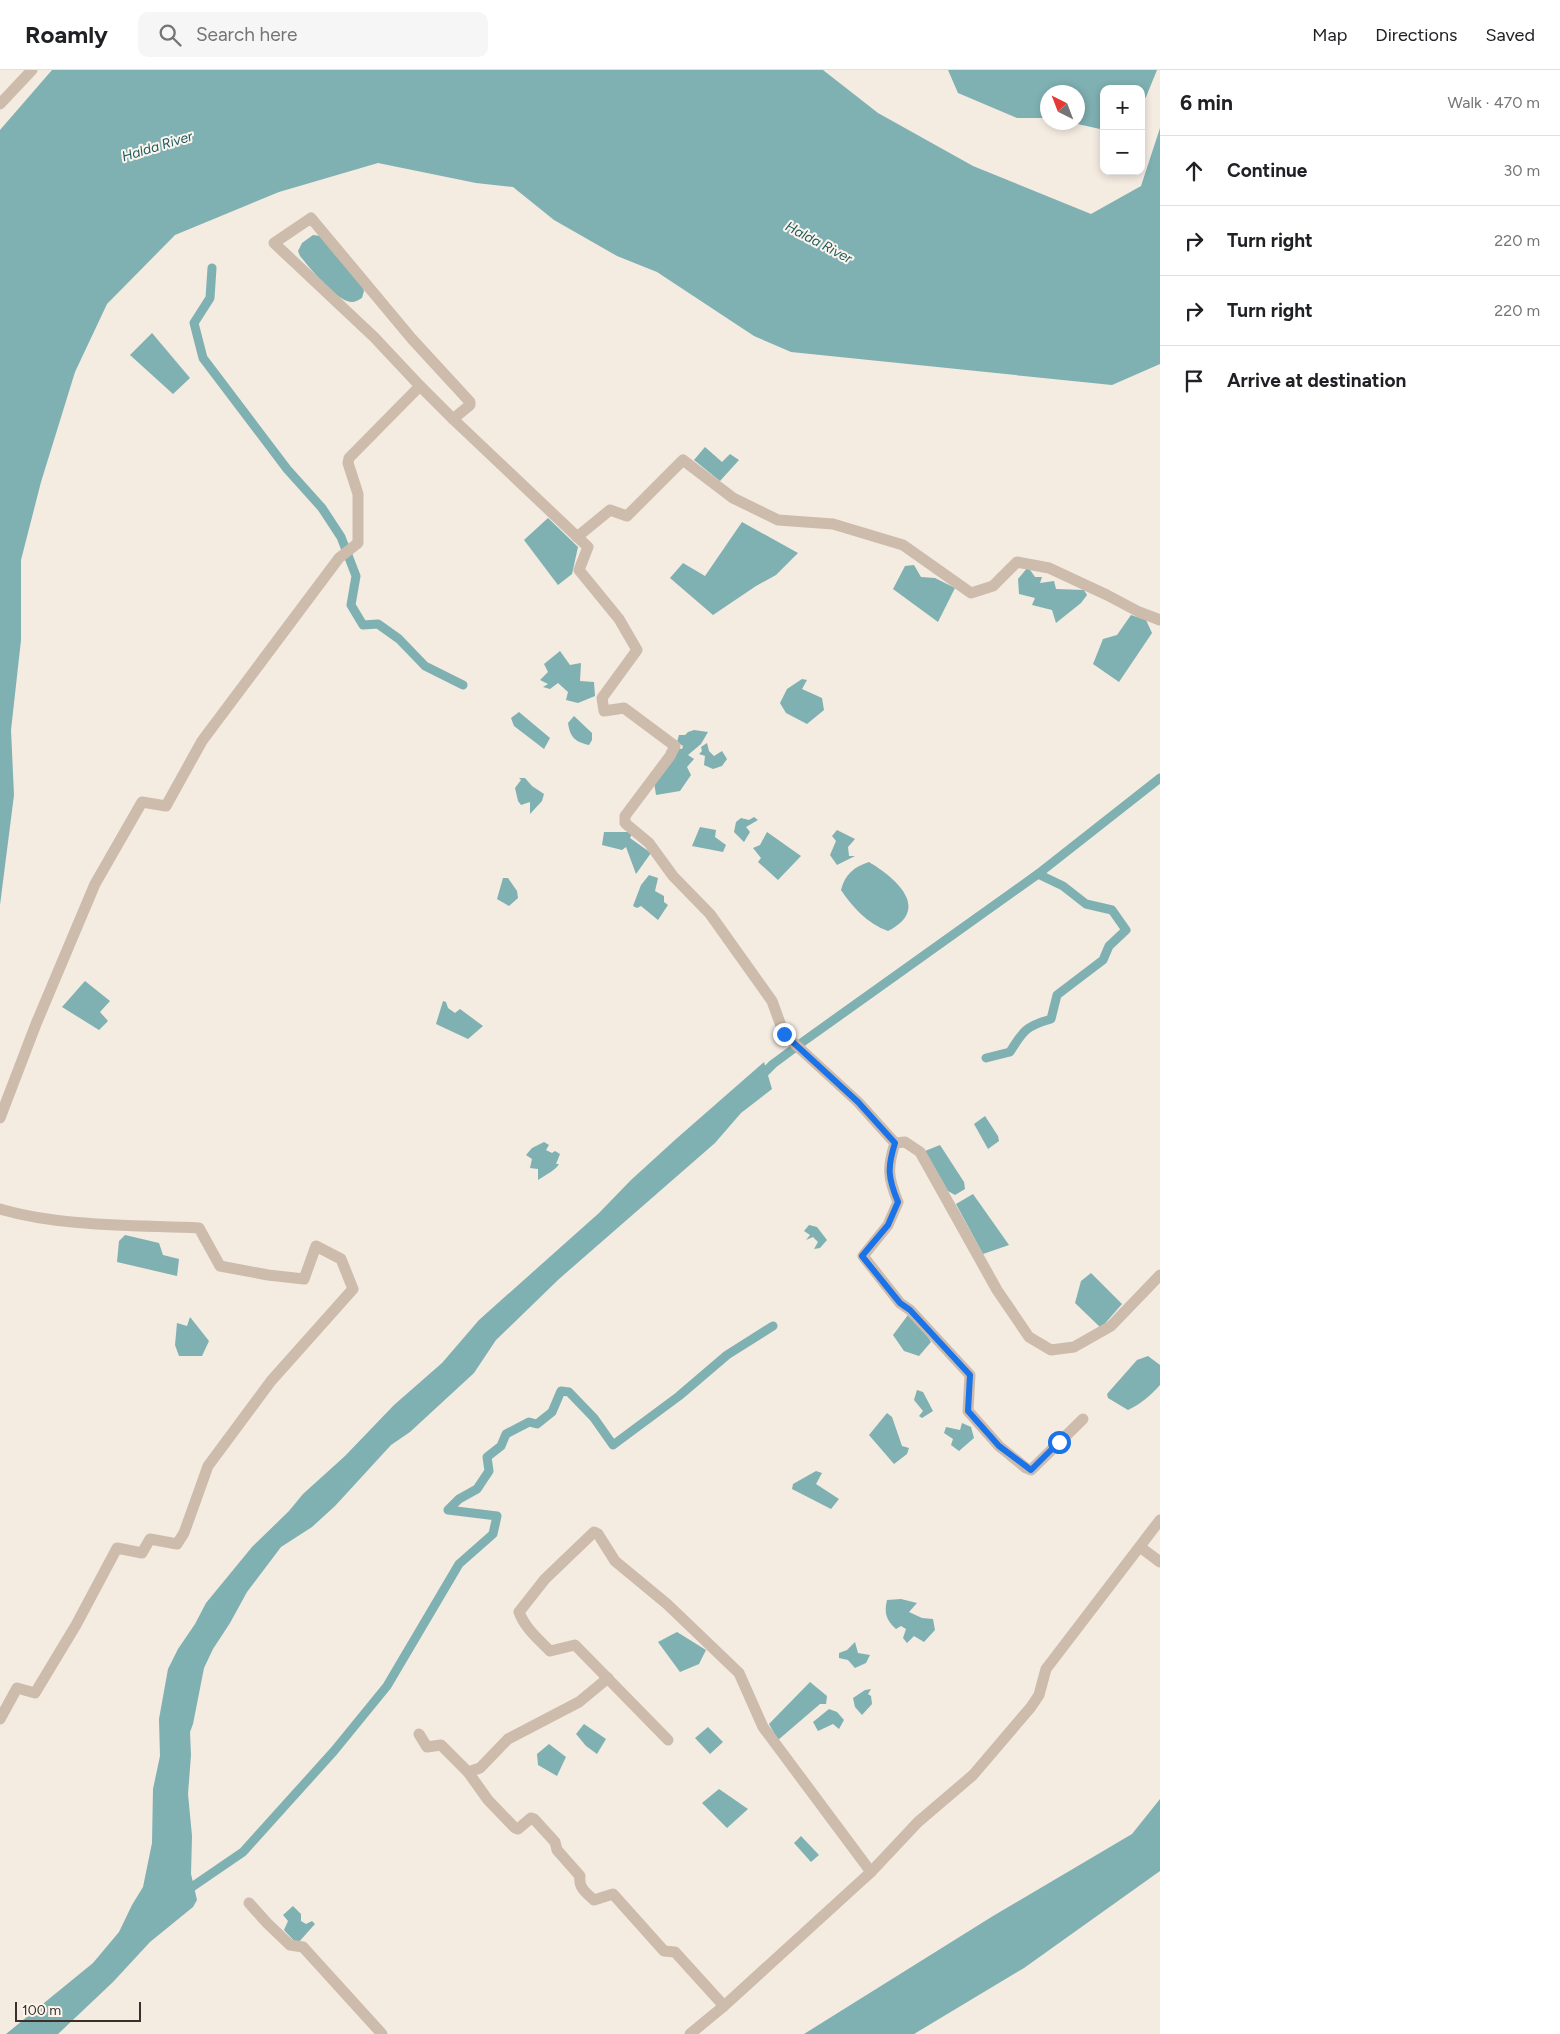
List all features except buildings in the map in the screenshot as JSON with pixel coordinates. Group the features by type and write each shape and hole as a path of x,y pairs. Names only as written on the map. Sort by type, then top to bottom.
{"street":[{"path":"0,104 32,70"},
{"path":"452,419 470,406 470,402 412,340 311,218 274,243 374,337 452,419 588,547 579,570 619,619 637,650 602,698 604,711 624,708 675,746 670,756 625,816 625,824 648,843 673,876 710,914 772,1001 784,1034 835,1083 858,1102 895,1143"},
{"path":"0,1118 36,1024 95,884 142,802 166,806 202,742 339,558 358,543 358,494 348,463 349,458 420,386"},
{"path":"577,536 610,510 628,516 683,460 733,498 778,520 833,524 903,545 971,593 993,586 1017,562 1048,568 1139,612 1160,620"},
{"path":"895,1143 905,1142 920,1152 997,1290 1029,1337 1051,1350 1074,1347 1111,1326 1160,1275"},
{"path":"895,1143 888,1165 892,1188 898,1202 888,1225 862,1256 900,1303 910,1310 970,1375 968,1411 999,1446 1031,1470 1084,1419"},
{"path":"0,1209 20,1215 93,1223 199,1228 220,1266 268,1275 304,1279 316,1246 341,1259 353,1288 271,1381 208,1466 184,1533 177,1544 150,1539 142,1552 116,1548 76,1625 35,1693 17,1688 0,1719"},
{"path":"690,2034 724,2006 871,1872 918,1822 974,1775 1031,1707 1039,1695 1046,1669 1160,1520"},
{"path":"668,1740 575,1645 550,1651 526,1627 519,1612 545,1579 594,1532 598,1534 615,1561 667,1604 739,1673 763,1727 871,1872"},
{"path":"1140,1546 1160,1562"},
{"path":"468,1772 480,1768 508,1739 579,1702 608,1678"},
{"path":"419,1734 427,1747 441,1745 468,1772 488,1800 515,1828 518,1829 532,1818 534,1819 555,1842 557,1850 580,1876 579,1882 583,1890 594,1900 613,1894 664,1951 675,1952 724,2006"},
{"path":"250,1903 267,1923 290,1944 302,1947 323,1967 382,2034"}],"water":[{"name":"Halda River","path":"52,70 823,70 878,113 973,166 1091,214 1141,186 1160,128 1160,364 1112,385 791,352 754,336 657,272 617,256 554,220 513,187 476,183 378,163 279,192 175,235 107,304 75,372 41,482 21,560 21,640 11,730 14,795 0,905 0,130"},
{"path":"948,70 1157,70 1145,98 1145,85 1100,85 1100,129 1085,126 1085,85 1040,85 1040,118 1017,118 958,93"},
{"path":"313,235 321,236 361,283 364,291 362,298 351,302 338,296 323,283 300,256 298,251 302,243"},
{"path":"152,333 190,378 173,394 130,355"},
{"path":"705,447 722,462 730,454 739,460 720,481 694,460"},
{"path":"548,518 578,547 572,574 558,585 524,540"},
{"path":"742,522 798,553 776,575 713,615 670,578 683,563 705,576"},
{"path":"914,565 921,577 935,578 955,588 938,622 893,589 905,566"},
{"path":"1028,567 1035,577 1042,577 1040,583 1054,581 1056,589 1084,590 1087,595 1081,603 1056,623 1052,610 1032,605 1035,598 1019,594 1018,579"},
{"path":"1131,615 1146,620 1152,633 1119,682 1093,664 1103,639 1117,635"},
{"path":"560,651 570,665 581,663 580,681 594,682 595,696 578,703 566,700 568,692 558,683 550,689 543,687 548,684 540,680 548,672 544,664"},
{"path":"802,679 807,680 802,689 822,698 824,710 807,724 786,713 780,703 787,689"},
{"path":"519,712 550,738 544,749 514,726 511,718"},
{"path":"574,716 592,733 592,740 589,745 574,738 570,732 568,723"},
{"path":"694,730 708,732 701,744 688,755 694,759 687,767 691,775 680,791 656,795 654,782 677,748 682,749 683,746 677,742 679,735 685,735"},
{"path":"707,743 709,751 714,756 722,751 727,759 722,766 713,769 704,765 705,756 699,754 702,751 701,747"},
{"path":"519,778 525,778 532,786 544,794 542,801 530,814 530,802 521,805 518,801 515,788 521,780"},
{"path":"754,817 758,820 746,827 750,832 744,842 734,832 736,822 741,818 749,820"},
{"path":"700,827 716,830 715,837 726,845 723,852 692,846"},
{"path":"837,830 855,839 848,847 849,856 855,856 837,865 830,855 836,841 832,836"},
{"path":"604,832 633,832 630,838 651,853 636,874 626,847 622,850 602,845"},
{"path":"767,832 801,856 778,880 758,862 761,858 753,848 760,845"},
{"path":"869,862 899,886 908,904 907,913 901,922 888,931 874,924 861,914 841,890 851,872"},
{"path":"649,875 658,878 655,891 664,896 664,902 668,905 658,920 641,906 637,908 633,906 641,885"},
{"path":"503,878 508,878 517,891 518,898 509,906 497,899"},
{"path":"85,981 110,1001 100,1012 108,1021 99,1030 62,1007"},
{"path":"443,1001 455,1013 460,1009 483,1026 468,1039 436,1024"},
{"path":"764,1062 772,1089 741,1113 715,1143 559,1279 496,1340 474,1373 410,1432 391,1445 335,1506 312,1527 281,1547 247,1592 213,1649 204,1668 190,1732 191,1755 188,1794 192,1836 191,1874 197,1900 193,1907 150,1942 113,1982 58,2034 6,2034 93,1963 119,1932 143,1887 152,1843 153,1789 160,1756 159,1719 168,1669 206,1603 252,1547 289,1511 303,1494 345,1456 394,1405 442,1363 479,1320 599,1213 631,1180 676,1139"},
{"path":"985,1116 998,1136 999,1141 988,1149 974,1124"},
{"path":"544,1142 549,1145 546,1150 552,1153 555,1151 560,1154 556,1164 559,1164 538,1180 538,1169 530,1168 532,1159 526,1155 532,1148"},
{"path":"940,1145 964,1182 965,1189 955,1195 948,1191 925,1151"},
{"path":"973,1194 1009,1245 983,1254 956,1204"},
{"path":"809,1225 817,1227 827,1240 820,1248 814,1249 818,1242 813,1237 806,1240 810,1235 804,1231"},
{"path":"125,1235 159,1243 163,1255 179,1259 177,1276 117,1262 119,1241"},
{"path":"1091,1273 1122,1304 1101,1328 1075,1303 1081,1281"},
{"path":"908,1315 917,1319 931,1342 919,1356 904,1351 893,1335"},
{"path":"190,1317 209,1341 202,1356 179,1356 175,1345 177,1323 187,1326"},
{"path":"1148,1356 1160,1365 1160,1385 1157,1389 1128,1410 1108,1398 1107,1394 1137,1360"},
{"path":"917,1390 923,1392 933,1411 922,1418 919,1416 923,1411 914,1400"},
{"path":"887,1413 892,1417 902,1446 909,1448 907,1454 894,1464 869,1435"},
{"path":"962,1423 971,1427 974,1438 959,1451 951,1445 953,1439 944,1433 946,1427 960,1430"},
{"path":"816,1471 822,1473 816,1484 839,1499 831,1509 792,1489 793,1484"},
{"path":"901,1599 917,1603 909,1612 922,1618 933,1619 935,1630 924,1642 914,1636 907,1643 903,1638 906,1629 901,1626 896,1629 888,1619 886,1613 887,1600"},
{"path":"677,1632 706,1650 699,1664 680,1672 658,1642"},
{"path":"855,1642 858,1653 870,1655 866,1663 855,1668 848,1660 839,1658 839,1653 847,1650"},
{"path":"810,1682 827,1696 826,1704 820,1704 778,1740 769,1724"},
{"path":"871,1689 868,1694 871,1696 872,1704 862,1715 855,1707 853,1698 865,1690"},
{"path":"829,1709 837,1712 844,1720 839,1729 833,1724 818,1731 813,1722"},
{"path":"584,1724 606,1739 597,1754 586,1746 576,1734"},
{"path":"708,1727 723,1742 710,1754 695,1738"},
{"path":"549,1744 566,1757 557,1776 538,1765 537,1754"},
{"path":"719,1789 748,1809 727,1828 702,1803"},
{"path":"1160,1799 1160,1871 1024,1968 914,2034 804,2034 993,1916 1132,1834"},
{"path":"801,1836 819,1855 811,1862 794,1843"},
{"path":"293,1906 301,1914 301,1921 306,1924 312,1921 315,1924 297,1944 284,1930 288,1921 283,1915"}],"waterway":[{"path":"212,268 210,298 194,323 203,358 287,469 322,508 341,537 356,576 351,605 363,625 378,624 399,639 425,666 463,685"},
{"path":"760,1077 773,1064 804,1041 1038,874 1160,778"},
{"path":"986,1058 1010,1052 1026,1030 1051,1019 1057,995 1103,960 1109,946 1126,930 1112,910 1086,904 1063,886 1038,874"},
{"path":"186,1891 243,1852 334,1751 387,1686 459,1564 493,1534 497,1516 448,1510 459,1499 477,1489 489,1471 487,1457 501,1446 506,1434 529,1422 537,1424 552,1412 561,1391 569,1392 594,1418 613,1445 679,1396 727,1355 773,1326"}],"route":[{"path":"784,1034 835,1083 858,1102 895,1143 888,1165 892,1188 898,1202 888,1225 862,1256 900,1303 910,1310 970,1375 968,1411 999,1446 1031,1470 1059,1442"}]}
